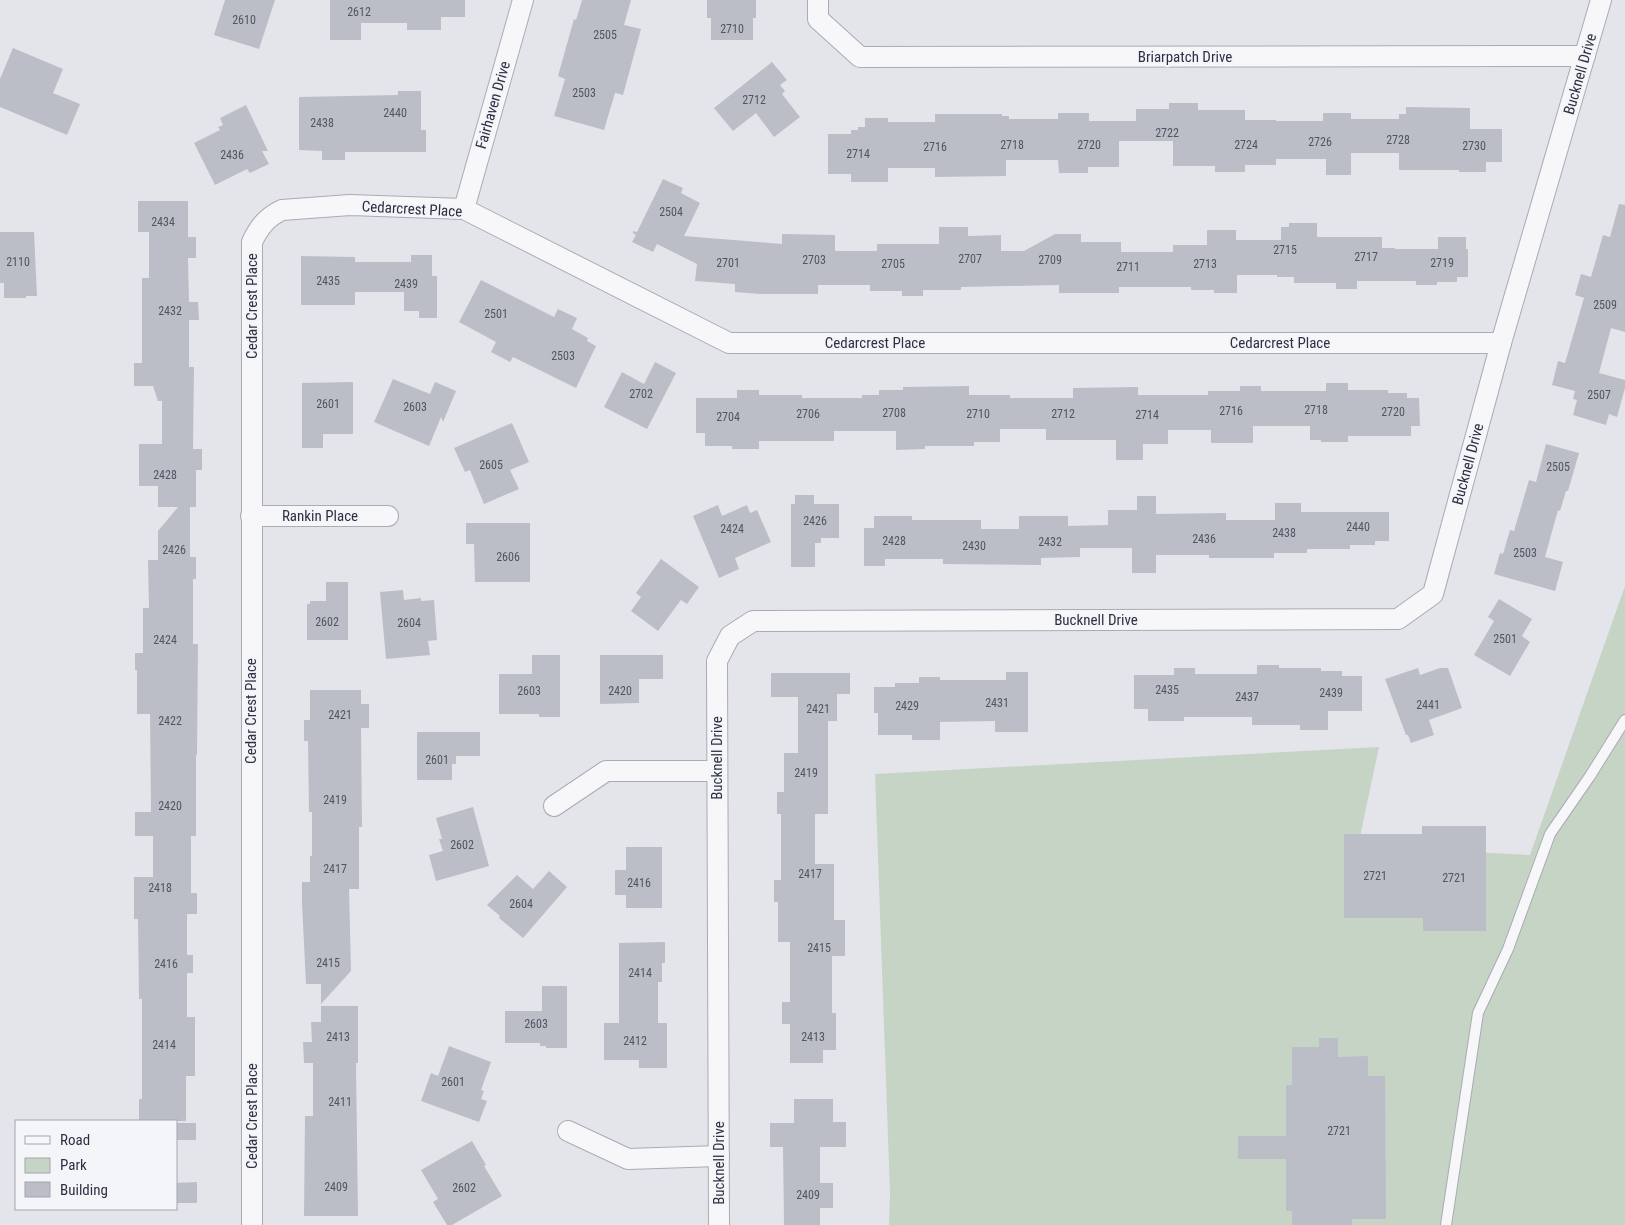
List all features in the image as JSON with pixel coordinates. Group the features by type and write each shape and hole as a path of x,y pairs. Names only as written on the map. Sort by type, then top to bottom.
{"street":[{"name":"Fairhaven Drive","path":"464,209 523,0"},
{"name":"Briarpatch Drive","path":"818,0 818,20 860,57 1585,56"},
{"name":"Bucknell Drive","path":"719,1225 717,661 730,636 753,621 1398,619 1433,594 1501,343 1601,0"},
{"name":"Cedarcrest Place","path":"282,210 350,205 464,209 729,343 1501,343"},
{"name":"Cedar Crest Place","path":"252,1225 252,242 264,222 282,210"},
{"name":"Rankin Place","path":"251,516 388,516"},
{"path":"554,806 606,771 717,770"},
{"path":"568,1131 628,1159 719,1156"}],"lane":[{"path":"1446,1225 1478,1013 1508,949 1550,834 1590,776 1625,720"}],"green space":[{"path":"1625,586 1625,1225 889,1225 890,1194 875,774 1379,747 1358,846 1530,855"}],"building":[{"path":"225,0 275,0 259,49 214,35"},
{"path":"330,0 465,0 465,17 441,17 441,30 407,30 407,23 361,23 361,40 330,40"},
{"path":"582,0 631,0 624,25 641,29 623,95 615,93 604,130 554,116 565,79 558,76 574,19 576,20"},
{"path":"707,0 756,0 756,18 753,18 753,40 711,40 711,18 707,18"},
{"path":"13,48 63,69 53,93 80,104 67,135 0,107 0,79"},
{"path":"772,62 787,80 780,85 785,91 782,94 800,117 774,137 756,113 733,131 714,108"},
{"path":"398,91 421,91 421,130 426,130 426,152 345,152 345,160 322,160 322,151 299,150 299,97 398,95"},
{"path":"1169,103 1198,103 1198,110 1245,110 1245,120 1276,121 1323,121 1323,113 1351,113 1351,119 1399,119 1399,114 1406,114 1406,107 1470,108 1470,129 1502,129 1502,162 1486,162 1486,172 1399,170 1399,153 1351,153 1351,175 1326,175 1326,159 1276,159 1276,165 1245,165 1245,172 1215,172 1215,166 1173,166 1173,141 1119,141 1119,167 1088,167 1088,173 1059,173 1058,160 1006,160 1006,176 935,177 935,168 888,168 888,182 851,182 851,174 828,174 828,134 851,134 851,130 865,127 865,118 888,118 888,122 935,122 935,114 1002,114 1002,116 1009,116 1009,119 1058,119 1058,113 1089,113 1089,121 1136,121 1136,109 1169,109"},
{"path":"246,105 268,151 262,151 269,164 250,173 247,169 215,185 194,143 220,130 218,127 223,125 220,118"},
{"path":"663,179 683,188 681,193 700,203 684,236 782,244 782,234 835,235 835,251 877,251 877,244 939,244 939,227 968,227 968,236 1001,235 1001,251 1024,251 1055,234 1081,234 1081,242 1121,242 1121,252 1173,252 1173,245 1207,245 1207,230 1236,230 1236,240 1281,240 1281,227 1289,227 1289,223 1317,223 1317,237 1382,237 1382,248 1438,249 1438,237 1466,237 1468,277 1457,277 1457,282 1437,282 1437,285 1416,285 1416,281 1357,281 1357,289 1336,289 1336,283 1294,283 1294,277 1237,275 1237,293 1191,290 1191,287 1119,287 1119,293 1059,293 1059,285 961,287 961,290 923,290 923,296 902,296 902,291 870,291 870,285 818,285 818,294 735,292 735,284 695,281 697,264 657,244 653,252 632,242 636,235 633,231 637,232"},
{"path":"138,201 188,201 188,237 196,237 196,258 188,258 189,302 198,302 199,320 189,320 189,367 194,367 193,449 202,449 202,470 196,470 196,507 190,507 190,557 196,557 196,579 193,579 193,644 198,644 196,836 191,836 191,893 197,893 197,914 187,914 187,955 193,955 193,973 187,973 187,1017 195,1017 195,1076 186,1076 186,1121 139,1120 139,1099 142,1099 142,999 139,999 138,919 134,919 134,877 153,877 153,836 135,836 135,812 151,812 150,714 137,714 135,653 143,653 143,608 149,608 148,560 158,560 158,531 178,507 158,507 158,486 139,486 139,444 162,444 162,401 158,401 153,386 134,386 134,363 142,363 142,278 149,278 149,232 138,232"},
{"path":"1619,204 1625,205 1625,332 1611,328 1599,373 1625,380 1625,388 1617,417 1609,414 1606,425 1573,415 1577,400 1573,399 1575,391 1552,385 1558,361 1565,363 1584,298 1575,295 1581,274 1591,277 1603,235 1610,237"},
{"path":"0,232 34,232 37,296 4,298 4,283 0,283"},
{"path":"411,255 432,255 432,276 437,276 437,318 419,318 419,311 404,311 404,292 355,292 355,305 301,305 301,256 355,257 355,262 411,262"},
{"path":"481,280 554,317 558,309 577,318 572,329 588,338 587,341 596,346 576,388 513,357 510,362 491,352 496,342 459,322"},
{"path":"655,362 676,373 647,429 604,407 622,372 644,384"},
{"path":"393,379 430,394 435,382 456,391 443,422 441,417 429,446 374,422"},
{"path":"353,382 353,434 323,434 323,448 302,448 302,383"},
{"path":"1326,383 1348,383 1348,390 1388,390 1388,393 1407,393 1407,398 1419,398 1420,426 1411,426 1411,436 1348,436 1348,442 1310,440 1310,426 1253,426 1253,443 1211,443 1211,430 1168,430 1168,444 1143,444 1143,460 1116,460 1116,440 1046,440 1046,429 1000,429 1000,442 974,442 974,446 925,446 925,449 896,450 896,431 834,431 834,441 759,441 759,449 705,446 705,433 696,433 696,398 737,398 737,390 759,390 759,395 802,395 802,398 862,398 862,395 879,395 879,390 903,390 903,387 969,386 969,395 1010,395 1010,398 1073,398 1073,388 1138,387 1138,395 1208,395 1208,391 1240,391 1240,386 1261,386 1261,391 1326,391"},
{"path":"512,423 529,462 510,470 519,489 484,504 470,470 465,472 454,448"},
{"path":"1546,444 1579,453 1568,491 1566,491 1560,511 1558,510 1545,557 1563,562 1555,591 1494,574 1500,553 1503,554 1510,530 1514,531 1529,480 1536,482"},
{"path":"795,495 814,495 814,504 839,504 839,538 821,538 821,543 815,543 815,567 791,567 791,504 795,504"},
{"path":"1137,496 1156,496 1156,514 1226,513 1226,520 1275,520 1275,503 1301,503 1301,512 1389,512 1389,541 1375,541 1375,545 1350,545 1350,549 1307,549 1307,553 1274,553 1274,558 1209,558 1209,555 1156,555 1156,573 1132,573 1132,548 1080,548 1080,557 1041,558 1041,565 943,564 943,559 885,559 885,566 864,566 864,528 874,528 874,516 912,516 912,520 981,520 981,529 1019,529 1019,516 1068,516 1068,526 1108,525 1108,510 1137,510"},
{"path":"718,505 722,516 747,505 750,513 757,510 771,542 735,558 739,569 719,578 693,516"},
{"path":"466,523 530,523 530,582 475,582 474,544 466,544"},
{"path":"661,559 699,587 687,604 681,600 658,631 631,611 641,597 636,593"},
{"path":"326,582 348,582 348,640 307,640 307,604 310,604 310,601 326,601"},
{"path":"403,590 404,600 421,598 421,601 434,600 437,640 428,641 430,655 386,659 380,592"},
{"path":"1499,599 1532,619 1522,636 1530,642 1510,676 1474,655 1494,621 1488,617"},
{"path":"532,655 560,655 560,717 539,717 539,714 499,714 499,674 532,674"},
{"path":"600,655 663,655 663,679 639,679 639,703 600,704"},
{"path":"1257,665 1279,665 1279,668 1321,668 1321,671 1342,671 1342,676 1362,676 1362,711 1328,711 1328,730 1300,730 1300,725 1252,725 1252,717 1184,717 1184,721 1148,721 1148,709 1134,709 1134,675 1174,675 1174,668 1195,668 1195,674 1257,674"},
{"path":"1418,668 1420,675 1440,668 1448,668 1462,708 1429,720 1434,735 1411,743 1408,735 1406,735 1385,679"},
{"path":"1006,672 1028,672 1028,732 995,732 995,721 940,722 940,740 912,740 912,735 878,735 878,713 874,713 874,687 895,687 895,683 919,683 919,677 940,677 940,680 1006,680"},
{"path":"771,673 850,673 850,694 837,694 837,721 828,721 828,814 815,814 815,864 834,864 834,920 845,920 845,956 832,956 832,1013 836,1013 836,1050 823,1050 823,1063 790,1063 790,1024 782,1024 782,1002 790,1002 790,942 778,942 778,902 774,902 774,880 781,880 781,814 777,814 777,792 784,792 784,753 798,753 798,697 771,697"},
{"path":"310,690 361,690 361,704 369,704 369,728 361,728 362,827 359,827 359,889 349,889 351,971 321,1004 321,984 306,984 302,903 302,882 310,882 310,856 312,856 312,812 309,812 308,741 304,741 304,720 310,720"},
{"path":"417,732 480,732 480,756 456,756 456,764 452,764 452,780 417,780"},
{"path":"473,807 489,866 436,881 429,855 443,851 439,839 442,839 436,818"},
{"path":"1422,826 1486,826 1486,931 1423,931 1423,918 1344,918 1344,834 1422,834"},
{"path":"626,847 662,847 662,908 626,908 626,895 615,895 615,870 626,870"},
{"path":"549,871 567,887 523,938 487,905 517,875 533,889"},
{"path":"665,942 665,963 662,963 662,982 658,982 658,1023 667,1023 667,1068 639,1068 639,1060 604,1060 604,1023 619,1023 619,943"},
{"path":"542,986 567,986 567,1048 546,1048 546,1046 540,1046 540,1043 505,1043 505,1011 542,1011"},
{"path":"321,1006 358,1006 358,1063 356,1063 358,1216 304,1216 305,1116 313,1116 313,1063 304,1063 303,1042 312,1042 311,1022 321,1022"},
{"path":"1319,1038 1338,1038 1338,1057 1368,1056 1368,1076 1385,1076 1386,1219 1352,1219 1352,1225 1292,1225 1292,1211 1286,1211 1286,1159 1238,1159 1238,1136 1286,1136 1286,1085 1292,1085 1292,1047 1319,1047"},
{"path":"449,1046 491,1062 481,1090 484,1091 481,1099 487,1101 479,1122 421,1101 431,1073 438,1076"},
{"path":"794,1099 833,1099 833,1122 846,1122 846,1147 820,1147 820,1183 833,1183 833,1208 820,1208 820,1225 784,1225 783,1147 770,1147 770,1123 794,1123"},
{"path":"178,1123 196,1123 196,1140 178,1140"},
{"path":"472,1141 502,1196 452,1225 447,1225 433,1202 438,1199 421,1170"},
{"path":"197,1182 197,1203 178,1203 178,1183"}]}
